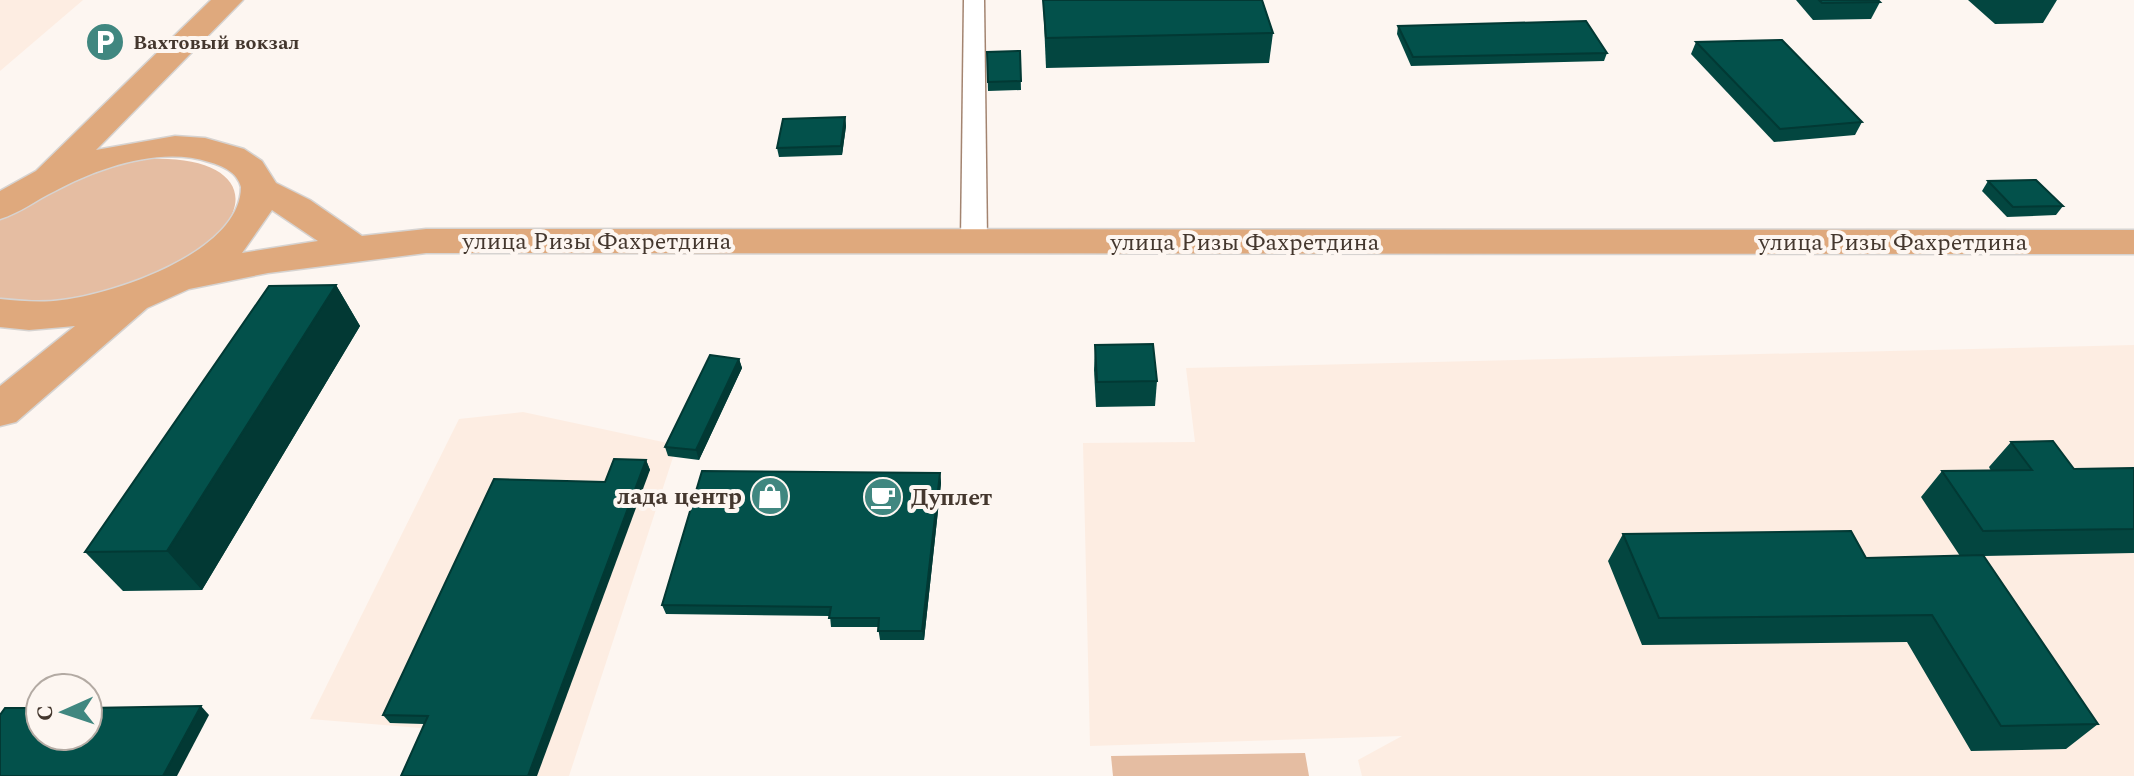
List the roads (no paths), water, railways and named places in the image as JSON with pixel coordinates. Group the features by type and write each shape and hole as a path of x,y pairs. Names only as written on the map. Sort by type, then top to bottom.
{"main road":[{"path":"44,181 228,0"},
{"path":"0,410 111,315 212,257 239,233 255,210 259,189 254,174 243,162 201,149 145,122 137,109 141,88"},
{"path":"4,202 44,181 120,155 173,148 201,149"},
{"path":"259,189 297,208 357,251"},
{"name":"улица Ризы Фахретдина","path":"162,285 268,260 426,241 2134,242"},
{"path":"0,313 55,315 101,307 162,285"}],"street":[{"path":"974,0 974,241"}],"place":[{"name":"Вахтовый вокзал","path":"105,42"},
{"name":"лада центр","path":"770,496"},
{"name":"Дуплет","path":"883,497"}]}
